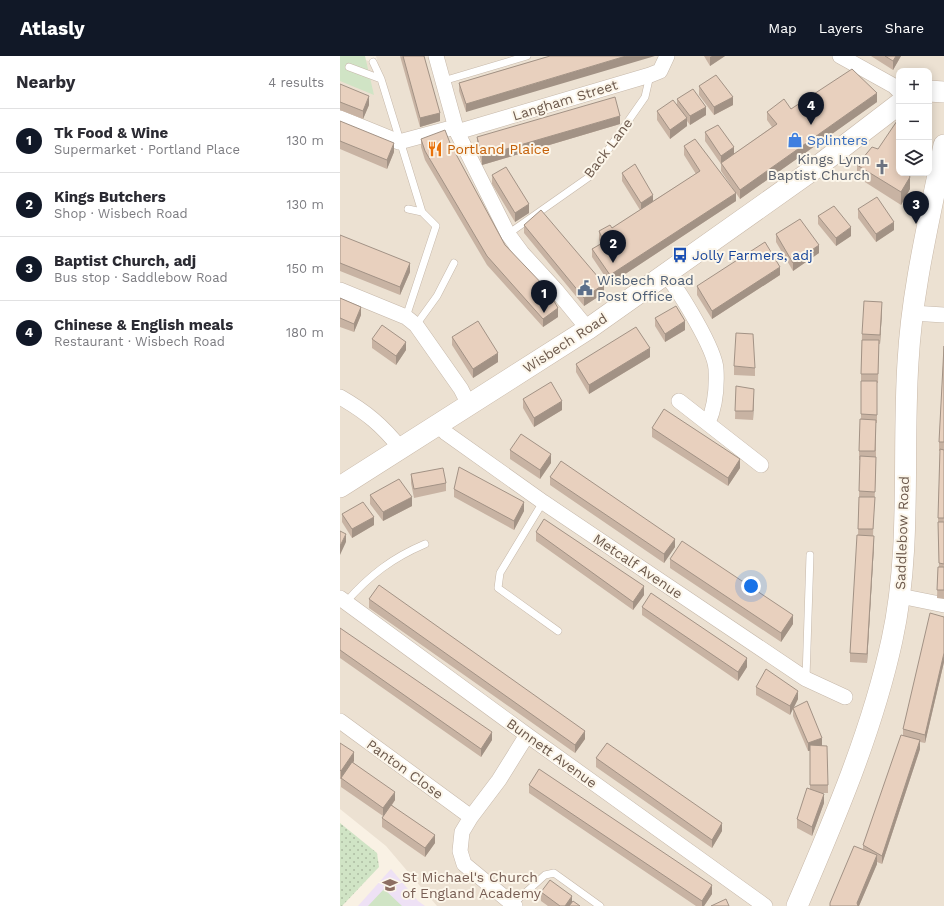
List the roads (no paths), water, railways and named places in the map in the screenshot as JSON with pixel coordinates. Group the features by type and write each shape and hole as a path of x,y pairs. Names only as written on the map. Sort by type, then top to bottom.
{"street":[{"path":"436,56 456,129 508,234 522,254 556,290 588,329"},
{"path":"840,56 896,88"},
{"name":"Langham Street","path":"399,142 456,129 650,75 660,71 669,57"},
{"path":"932,91 944,92"},
{"name":"Wisbech Road","path":"340,487 588,329 814,170 896,106"},
{"path":"340,118 399,142"},
{"name":"Saddlebow Road","path":"797,906 840,806 876,703 892,640 900,596 903,552 907,377 912,313 917,278 944,145"},
{"path":"666,275 678,290 713,355 716,369 714,409 708,423"},
{"path":"340,290 411,321 462,389 469,405"},
{"path":"912,313 944,315"},
{"path":"340,397 368,414 392,436 401,449"},
{"path":"679,401 761,465"},
{"name":"Metcalf Avenue","path":"438,425 446,433 543,502 806,679 845,697"},
{"path":"900,596 944,605"},
{"name":"Bunnett Avenue","path":"343,600 527,735 765,906"},
{"name":"Panton Close","path":"340,721 471,817"},
{"path":"514,905 464,864 460,851 462,832 471,817 499,780 527,735"}],"lane":[{"path":"443,81 527,56"},
{"path":"373,62 381,79 399,142 422,212 436,226 411,321"},
{"path":"349,67 381,79"},
{"name":"Back Lane","path":"508,234 589,177 645,97 650,75"},
{"path":"408,209 422,212"},
{"path":"411,321 437,296 454,263"},
{"path":"543,502 500,573 498,588 558,631"},
{"path":"343,600 366,580 403,553 425,544"},
{"path":"806,679 810,555"},
{"path":"514,905 545,875 554,873 600,906"}],"place":[{"name":"Chinese & English meals","path":"811,125"},
{"name":"Splinters","path":"795,140"},
{"name":"Portland Plaice","path":"435,149"},
{"name":"Kings Lynn Baptist Church","path":"882,167"},
{"name":"Baptist Church, adj","path":"916,224"},
{"name":"Jolly Farmers, adj","path":"680,255"},
{"name":"Kings Butchers","path":"613,263"},
{"name":"Wisbech Road Post Office","path":"585,288"},
{"name":"Tk Food & Wine","path":"544,313"},
{"name":"St Michael's Church of England Academy","path":"390,885"}]}
